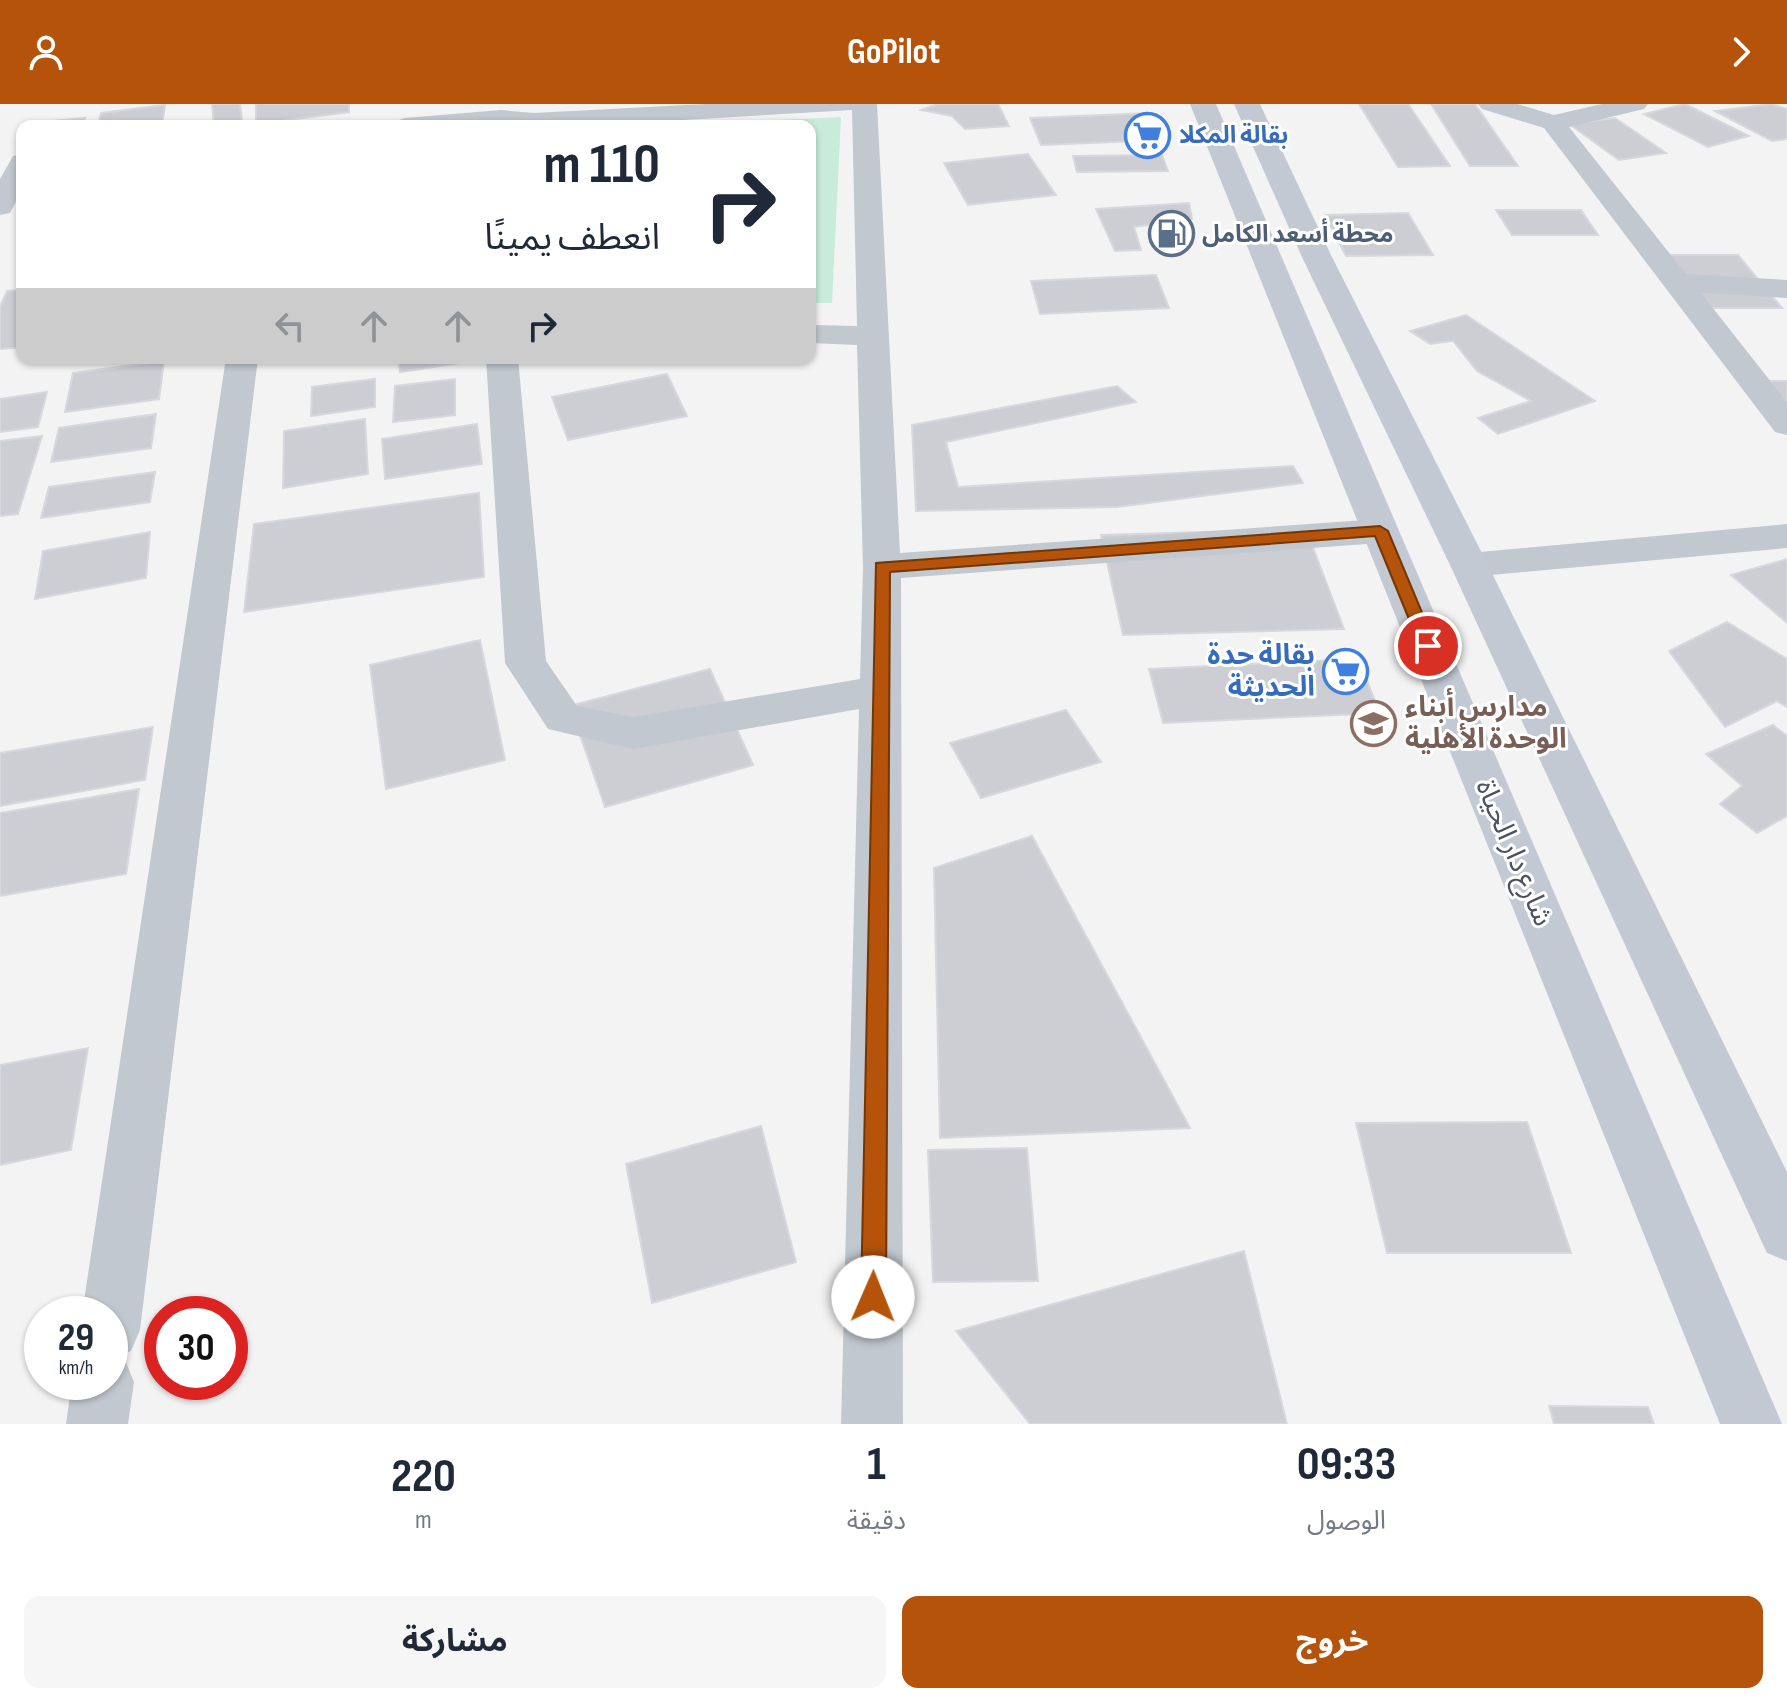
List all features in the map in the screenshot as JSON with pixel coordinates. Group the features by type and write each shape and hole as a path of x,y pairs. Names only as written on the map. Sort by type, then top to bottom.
{"main road":[{"name":"شارع دار الحياة","path":"1203,104 1751,1424"},
{"path":"1247,104 1317,257 1469,565 1787,1233"},
{"path":"1267,258 1317,257"}],"street":[{"path":"583,120 845,104"},
{"path":"864,104 882,567 872,1424"},
{"path":"1491,104 1553,123 1635,104"},
{"path":"443,120 500,111 526,120"},
{"path":"1553,123 1787,425"},
{"path":"0,207 16,173"},
{"path":"1676,283 1787,289"},
{"path":"816,334 872,336"},
{"path":"115,1296 241,364"},
{"path":"502,364 526,663 563,718 633,733 879,691"},
{"path":"882,567 1380,531"},
{"path":"1469,565 1787,536"},
{"path":"97,1424 100,1400"}],"green space":[{"path":"841,117 832,303 816,303 816,120 779,120"}],"building":[{"path":"212,104 240,104 242,120 214,120"},
{"path":"256,104 349,104 349,112 287,120 256,120"},
{"path":"938,104 998,104 1009,126 965,129 952,116 921,110"},
{"path":"1359,104 1408,104 1450,166 1398,167"},
{"path":"1431,104 1475,104 1518,166 1470,166"},
{"path":"1685,104 1749,136 1708,147 1644,114"},
{"path":"1772,104 1787,109 1787,139 1772,141 1715,111"},
{"path":"165,105 163,120 99,120 101,113"},
{"path":"1152,113 1165,140 1041,145 1030,118"},
{"path":"1615,118 1666,153 1619,160 1569,124"},
{"path":"1028,154 1056,195 968,205 944,163"},
{"path":"1162,155 1168,171 1077,172 1073,156"},
{"path":"1189,203 1192,219 1134,227 1141,250 1115,251 1096,209"},
{"path":"1496,210 1581,210 1598,235 1512,235"},
{"path":"1408,213 1433,255 1346,256 1325,215"},
{"path":"1666,255 1738,255 1782,308 1706,308"},
{"path":"1156,275 1169,308 1040,314 1031,281"},
{"path":"16,290 16,348 0,349 0,307 7,291"},
{"path":"1466,315 1595,401 1498,434 1478,418 1531,401 1477,371 1453,341 1430,344 1410,331"},
{"path":"164,364 159,399 65,412 73,373"},
{"path":"399,364 454,364 400,372"},
{"path":"667,374 687,416 568,440 552,397"},
{"path":"375,379 375,407 311,416 312,387"},
{"path":"455,379 455,415 393,422 395,386"},
{"path":"1770,381 1787,381 1787,404"},
{"path":"1117,386 1136,402 946,442 958,487 1293,466 1303,483 1117,507 916,511 912,425"},
{"path":"47,392 38,427 0,432 0,399"},
{"path":"156,414 151,448 51,462 59,428"},
{"path":"365,419 368,474 283,488 284,431"},
{"path":"477,424 482,464 385,479 382,439"},
{"path":"42,436 18,514 0,516 0,441"},
{"path":"155,472 150,502 41,518 49,487"},
{"path":"479,493 484,577 244,612 254,524"},
{"path":"1306,529 1344,629 1123,635 1101,535"},
{"path":"150,532 146,578 35,599 43,551"},
{"path":"1787,559 1787,623 1731,575"},
{"path":"1727,622 1787,659 1787,707 1777,701 1725,727 1669,651"},
{"path":"480,640 505,760 386,789 370,665"},
{"path":"1358,659 1380,713 1163,723 1149,669"},
{"path":"710,669 753,765 605,807 570,706"},
{"path":"1066,710 1101,762 981,798 950,743"},
{"path":"1773,725 1787,736 1787,816 1757,833 1720,804 1742,786 1706,754"},
{"path":"153,727 145,780 0,806 0,753"},
{"path":"139,789 126,874 0,896 0,813"},
{"path":"1032,836 1190,1128 940,1138 934,868"},
{"path":"88,1048 71,1150 0,1165 0,1065"},
{"path":"1527,1122 1571,1253 1387,1253 1356,1123"},
{"path":"761,1126 796,1262 652,1303 626,1164"},
{"path":"1027,1148 1038,1281 933,1282 928,1150"},
{"path":"1244,1251 1287,1424 1030,1424 956,1331"},
{"path":"1549,1406 1648,1407 1654,1424 1554,1424"}],"place":[{"name":"بقالة المكلا","path":"1148,135"},
{"name":"محطة أسعد الكامل","path":"1171,234"},
{"name":"بقالة حدة الحديثة","path":"1346,671"},
{"name":"مدارس أبناء الوحدة الأهلية","path":"1374,723"}],"route":[{"path":"873,1297 882,567 1380,531 1428,646"}]}
